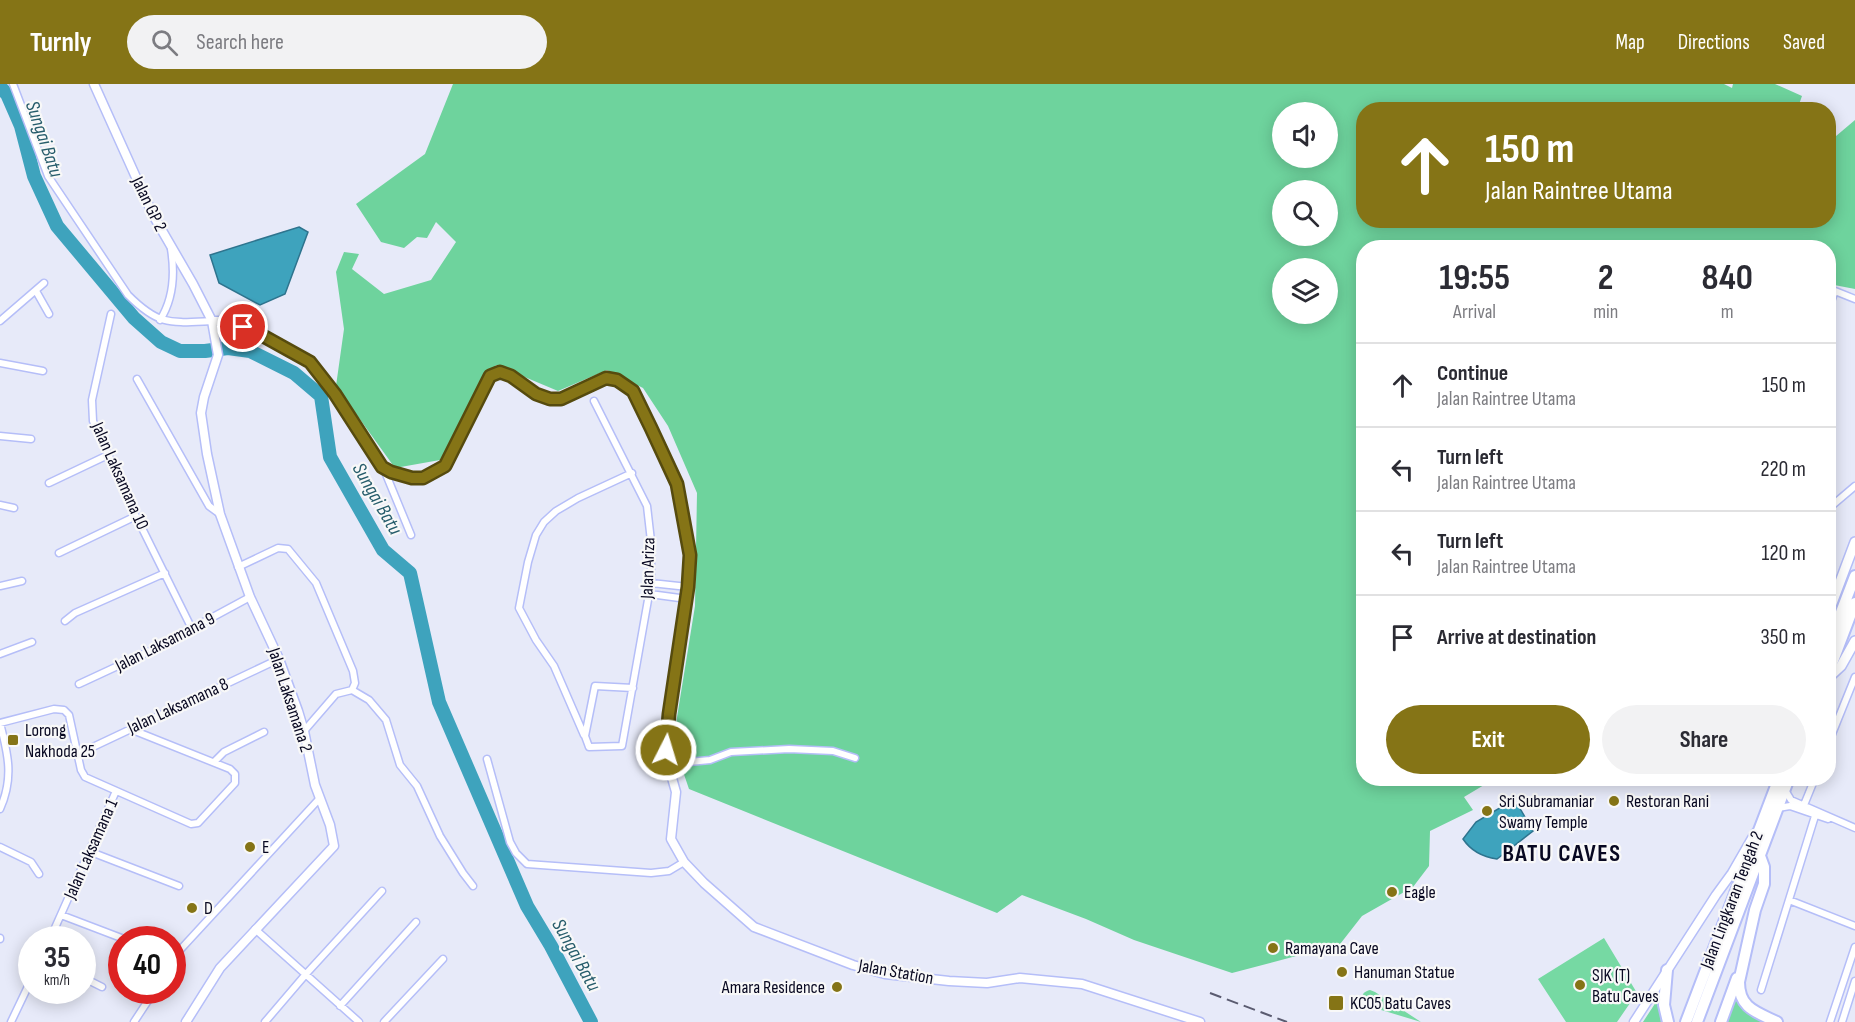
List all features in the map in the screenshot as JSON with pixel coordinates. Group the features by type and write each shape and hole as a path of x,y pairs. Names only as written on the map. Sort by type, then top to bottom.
{"highway":[{"path":"1836,645 1855,576"},
{"path":"1836,633 1855,603"},
{"name":"Jalan Lingkaran Tengah 2","path":"1697,1022 1776,786"},
{"name":"Jalan Lingkaran Tengah 2","path":"1686,1022 1740,894 1760,856 1786,786"},
{"path":"1760,856 1764,867 1764,884 1755,910 1739,982 1744,1003 1777,1022"},
{"path":"1721,1022 1743,961"},
{"path":"1667,970 1664,1005 1668,1022"}],"main road":[{"path":"1836,593 1855,542"},
{"path":"1836,671 1855,641"}],"street":[{"path":"14,84 48,176 128,295 144,311 160,320 176,323 227,321 265,337 310,362 335,394 382,467 411,535"},
{"name":"Jalan GP 2","path":"94,84 153,215 193,284 212,321 216,335"},
{"path":"160,320 168,308 174,278 171,248"},
{"path":"0,321 44,283"},
{"path":"36,291 49,314"},
{"path":"1836,291 1855,299"},
{"name":"Jalan Laksamana 10","path":"111,314 92,400 93,421 136,516 192,629"},
{"name":"Jalan Laksamana 2","path":"186,1022 220,968 334,846 330,825 315,785 304,731 279,659 250,597 220,514 201,413 218,356 216,335"},
{"path":"0,363 43,371"},
{"name":"Jalan Station","path":"382,467 412,478 423,478 445,466 490,376 500,372 511,376 536,394 550,399 561,399 606,378 617,380 633,391 677,484 690,555 687,599 669,714 666,750 676,792 671,839 684,862 754,927 853,965 885,974 949,981 987,983 1020,978 1082,984 1200,1022"},
{"path":"137,379 209,506 220,514"},
{"name":"Jalan Ariza","path":"585,736 589,747 622,746 651,583 647,506 594,400"},
{"path":"0,436 31,439"},
{"path":"49,483 108,455"},
{"path":"585,736 554,666 536,640 519,608 536,534 544,522 556,511 578,498 632,473"},
{"path":"1836,502 1855,486"},
{"path":"0,505 14,508"},
{"path":"59,553 136,516"},
{"path":"238,567 278,548 288,549 291,552 316,583 353,671 355,683 352,690"},
{"path":"66,621 75,614 165,573"},
{"path":"0,586 22,581"},
{"path":"651,583 688,587"},
{"path":"650,594 687,599"},
{"name":"Jalan Laksamana 9","path":"79,684 192,629 250,597"},
{"path":"0,654 33,642"},
{"name":"Jalan Laksamana 8","path":"78,754 279,659"},
{"path":"1836,724 1855,677"},
{"path":"585,736 595,686 633,688"},
{"path":"304,731 336,694 352,690 369,700 386,720 400,765 417,786 440,836 474,886"},
{"path":"0,809 8,787 10,768 0,723 54,709 64,710 69,715 81,770 85,777 191,824 198,823 235,783 235,774 230,769 130,729"},
{"path":"214,762 224,752 264,732"},
{"path":"668,764 710,760 730,752 789,748 833,751 855,758"},
{"path":"487,759 510,842 516,853 527,864 651,873 669,871 684,862"},
{"path":"1804,805 1812,786"},
{"path":"1785,790 1791,800 1837,822"},
{"name":"Jalan Laksamana 1","path":"56,926 91,852 116,791"},
{"path":"186,943 320,798"},
{"path":"1778,808 1790,806 1855,828"},
{"path":"1761,990 1815,816"},
{"path":"1634,1022 1732,873 1765,817"},
{"path":"0,847 31,862 39,874"},
{"path":"91,852 179,886"},
{"path":"265,1022 382,891"},
{"path":"1789,900 1855,926"},
{"path":"61,915 108,933"},
{"path":"340,1006 416,922"},
{"path":"255,929 359,1022"},
{"path":"1830,1022 1855,947"},
{"path":"384,1022 443,959"},
{"path":"1842,1022 1855,981"},
{"path":"96,984 102,987"},
{"path":"1629,1022 1651,995"},
{"path":"11,1022 20,1004"},
{"path":"134,1022 146,1004"}],"green space":[{"path":"453,84 1724,84 1732,88 1733,84 1775,84 1802,96 1800,102 1356,102 1356,228 1836,228 1836,136 1855,120 1855,289 1836,285 1836,240 1356,240 1356,786 1482,786 1464,797 1473,810 1430,831 1429,866 1413,887 1362,916 1337,948 1232,973 1134,940 1022,895 997,913 689,789 673,742 695,606 697,493 668,426 643,388 607,370 558,391 496,365 440,460 395,468 336,386 344,329 336,272 344,252 359,254 352,269 384,294 431,280 456,242 436,222 427,238 417,237 404,248 381,242 356,204 425,154"},
{"name":"SJK (T) Batu Caves","path":"1604,938 1637,993 1617,1022 1566,1022 1538,979"},
{"path":"1370,990 1421,1022 1368,1006 1362,997"},
{"path":"1658,999 1661,1022 1643,1022"},
{"path":"1733,999 1741,1004 1768,1022 1726,1022"}],"water":[{"path":"299,227 308,232 285,294 260,305 219,283 210,255"},
{"path":"1518,805 1533,831 1497,859 1478,853 1463,839 1476,822 1503,806"}],"waterway":[{"name":"Sungai Batu","path":"0,87 7,94 21,126 34,176 57,226 134,318 161,342 180,351 228,348 250,351 294,373 321,396 330,457 383,550 410,573 439,702 527,906 591,1022"}],"railway":[{"path":"1210,993 1287,1022"}],"place":[{"name":"Lorong Nakhoda 25","path":"13,740"},
{"name":"Restoran Rani","path":"1614,801"},
{"name":"Sri Subramaniar Swamy Temple","path":"1487,811"},
{"name":"E","path":"250,847"},
{"name":"Eagle","path":"1392,892"},
{"name":"D","path":"192,908"},
{"name":"Ramayana Cave","path":"1273,948"},
{"name":"Hanuman Statue","path":"1342,972"},
{"name":"SJK (T) Batu Caves","path":"1580,985"},
{"name":"Amara Residence","path":"837,987"},
{"name":"KC05 Batu Caves","path":"1336,1003"}],"district":[{"name":"BATU CAVES","path":"1562,853"}],"route":[{"path":"243,327 310,362 335,394 382,467 400,476 412,478 423,478 445,466 490,376 500,372 511,376 536,394 550,399 561,399 606,378 617,380 633,391 677,484 690,555 688,587 669,714 666,750"}]}
